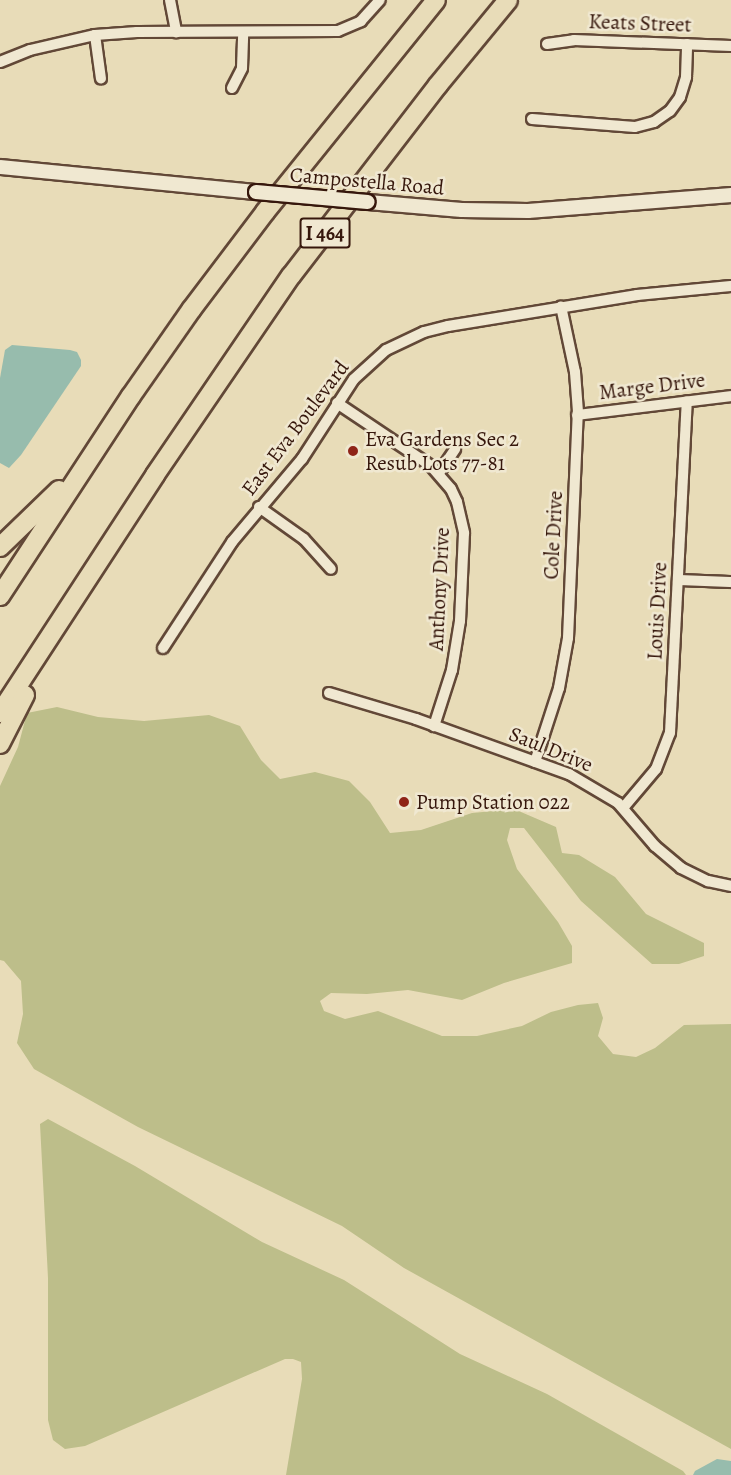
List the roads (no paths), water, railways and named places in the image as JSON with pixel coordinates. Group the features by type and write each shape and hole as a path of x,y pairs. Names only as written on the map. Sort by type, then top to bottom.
{"highway":[{"name":"I 464","path":"0,596 92,453 185,318 252,230 436,0"},
{"name":"I 464","path":"0,713 155,476 291,276 438,85 508,0"},
{"path":"0,547 38,513 92,453"},
{"path":"0,744 36,675 155,476"}],"main road":[{"name":"Campostella Road","path":"0,167 462,210 528,211 731,195"}],"street":[{"path":"170,0 176,32"},
{"path":"0,62 30,50 95,35 338,31 361,21 380,0"},
{"path":"232,88 242,68 243,33"},
{"path":"95,35 101,80"},
{"name":"Keats Street","path":"548,44 574,40 731,46"},
{"path":"532,119 635,127 654,122 670,111 680,97 686,77 687,44"},
{"name":"East Eva Boulevard","path":"163,648 232,542 259,507 302,459 337,403 368,365 402,341 437,328 561,306 637,295 731,286"},
{"name":"Cole Drive","path":"535,762 555,705 568,638 578,415 575,372 561,306"},
{"name":"Marge Drive","path":"578,415 731,396"},
{"name":"Louis Drive","path":"623,808 657,769 670,733 687,401"},
{"name":"Anthony Drive","path":"337,403 439,473 457,502 464,532 457,647 434,726"},
{"path":"439,473 455,449"},
{"path":"259,507 304,539 331,569"},
{"path":"678,580 731,582"},
{"name":"Saul Drive","path":"329,693 434,726 590,784 623,808 655,846 681,868 708,881 731,886"}],"place":[{"name":"Eva Gardens Sec 2 Resub Lots 77-81","path":"353,451"},
{"name":"Pump Station 022","path":"404,802"}]}
